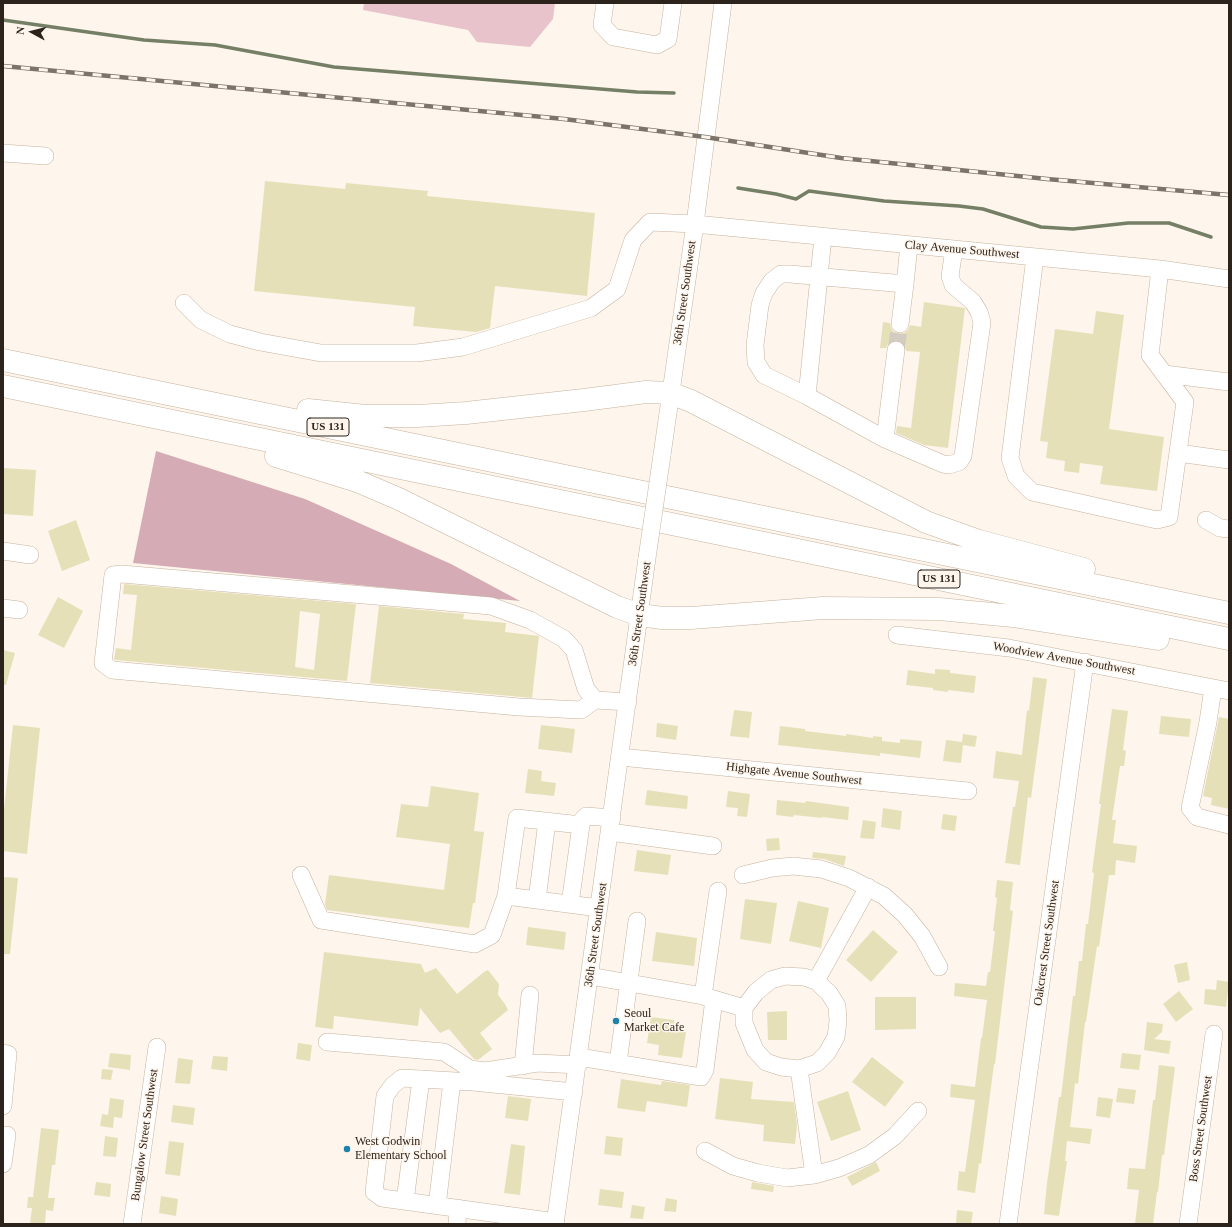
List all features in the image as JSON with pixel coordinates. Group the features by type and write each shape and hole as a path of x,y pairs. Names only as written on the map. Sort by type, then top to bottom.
{"highway":[{"name":"US 131","path":"3,360 1229,612"},
{"name":"US 131","path":"3,386 1229,639"},
{"path":"166,394 350,415 392,417 466,413 655,391 670,393 691,401 906,513 941,529 1229,612"},
{"path":"155,418 358,481 399,499 617,607 640,615 662,618 691,618 830,608 939,608 1013,616 1158,639 1229,646"}],"street":[{"path":"605,3 602,25 613,37 657,45 668,40 673,3"},
{"name":"36th Street Southwest","path":"556,1223 670,393 695,224 723,3"},
{"path":"3,153 45,156"},
{"name":"Clay Avenue Southwest","path":"184,302 201,320 230,334 260,342 321,353 417,353 463,348 591,308 617,289 633,240 650,222 695,224 1160,269 1229,279"},
{"path":"807,396 823,237"},
{"path":"900,324 909,245"},
{"path":"905,284 781,274 772,281 764,293 760,305 755,345 756,362 764,375 807,396 885,440 943,464 956,464 963,456 982,322 979,312 973,302 953,285 950,276 954,249"},
{"path":"1035,257 1010,458 1016,476 1032,492 1157,520 1169,517 1185,402 1150,355 1160,269"},
{"path":"885,440 896,350"},
{"path":"1164,374 1229,382"},
{"path":"1178,453 1229,460"},
{"path":"1206,520 1220,528 1229,530"},
{"path":"3,551 30,555"},
{"path":"595,700 586,689 574,650 564,639 530,620 491,606 122,574 113,576 103,663 112,670 518,707 581,710 595,700 628,702"},
{"name":"Woodview Avenue Southwest","path":"897,635 1009,648 1221,689"},
{"name":"Oakcrest Street Southwest","path":"1008,1224 1085,662"},
{"path":"1221,689 1208,722 1190,808 1197,818 1229,825"},
{"name":"Highgate Avenue Southwest","path":"620,757 968,792"},
{"path":"570,904 581,824 586,816 611,825 712,846"},
{"path":"301,875 321,920 475,944 492,935 506,896 516,819 518,817 581,824"},
{"path":"537,900 547,820"},
{"path":"743,875 772,868 794,866 821,869 849,878 884,896 905,915 922,936 939,967"},
{"path":"816,981 868,887"},
{"path":"327,1042 444,1052 470,1069 485,1071 538,1063 578,1061 618,1063 701,1077 705,1070 709,998 718,891"},
{"path":"506,896 599,908"},
{"path":"618,1063 637,921"},
{"path":"590,976 709,998 744,1008"},
{"path":"785,976 804,977 816,981 829,993 837,1006 838,1021 836,1037 827,1053 817,1063 799,1069 781,1067 766,1062 755,1050 744,1023 744,1008 756,992 771,980 785,976"},
{"path":"523,1066 530,995"},
{"name":"Boss Street Southwest","path":"1188,1224 1214,1034"},
{"name":"Bungalow Street Southwest","path":"132,1224 157,1047"},
{"path":"3,1053 8,1054 3,1106"},
{"path":"799,1069 814,1175"},
{"path":"556,1223 457,1214 437,1206 382,1198 374,1192 385,1096 393,1085 402,1078 455,1081 574,1092"},
{"path":"405,1202 421,1079"},
{"path":"437,1206 455,1081"},
{"path":"705,1151 733,1166 758,1173 787,1178 814,1175 838,1168 869,1155 895,1136 918,1111"},
{"path":"3,1164 7,1135"}],"shaded area":[{"path":"364,3 555,3 553,19 530,47 477,42 468,30 363,10"},
{"path":"156,451 305,499 451,564 520,601 133,563"}],"building":[{"path":"265,181 345,189 346,183 428,191 427,196 595,213 587,296 495,286 490,328 476,332 413,326 415,307 254,291"},
{"path":"924,302 965,308 948,448 924,445 896,433 897,426 911,428 920,352 906,351 905,346 898,340 892,341 886,348 880,348 883,322 890,323 894,332 899,334 908,330 910,325 921,327"},
{"path":"1096,311 1124,315 1109,429 1164,437 1157,491 1100,484 1103,466 1080,463 1079,473 1064,471 1065,461 1046,458 1048,442 1040,441 1055,329 1093,334"},
{"path":"3,468 36,470 33,516 3,514"},
{"path":"76,520 90,560 62,571 48,531"},
{"path":"124,584 356,604 347,681 116,660 114,659 116,648 131,650 137,595 123,594","holes":["300,611 320,614 314,670 295,667"]},
{"path":"58,597 83,611 64,648 38,635"},
{"path":"379,606 464,614 463,619 506,623 505,632 539,636 532,698 370,683"},
{"path":"3,650 15,653 6,685 3,685"},
{"path":"935,669 950,670 950,673 976,676 974,693 948,690 948,692 933,690 933,688 906,685 908,670 935,674"},
{"path":"1033,677 1047,679 1031,798 1028,797 1020,865 1005,863 1013,807 1015,807 1019,781 993,778 996,751 1022,755 1027,710 1029,711"},
{"path":"1112,709 1128,711 1123,750 1126,751 1124,766 1120,766 1112,820 1116,820 1113,843 1137,846 1135,863 1116,860 1115,875 1109,875 1099,947 1097,946 1085,1022 1078,1084 1075,1083 1070,1127 1092,1129 1090,1144 1067,1141 1065,1161 1067,1161 1059,1216 1044,1214 1047,1183 1059,1097 1061,1097 1073,996 1075,996 1079,961 1082,961 1086,924 1088,924 1094,873 1092,872 1101,804 1099,804"},
{"path":"734,710 752,712 749,738 730,736"},
{"path":"1161,716 1191,719 1189,737 1159,734"},
{"path":"1219,717 1229,719 1229,809 1211,805 1212,798 1203,796"},
{"path":"657,723 678,726 676,740 656,737"},
{"path":"13,725 40,728 27,854 3,851 3,819"},
{"path":"541,725 575,729 572,753 538,749"},
{"path":"780,726 846,736 846,734 873,738 873,736 882,737 882,741 900,743 900,739 922,741 920,758 880,753 880,756 778,745"},
{"path":"963,734 977,736 975,747 963,745 961,763 943,761 946,740 962,742"},
{"path":"528,769 542,771 541,781 556,783 554,796 525,793"},
{"path":"431,786 479,793 474,831 484,832 475,903 473,903 469,928 327,910 325,904 329,875 444,890 450,844 396,837 401,804 428,807"},
{"path":"647,790 688,796 687,809 645,805"},
{"path":"728,791 750,794 747,817 737,816 738,808 726,807"},
{"path":"777,800 805,803 806,801 849,807 848,820 794,815 793,817 776,815"},
{"path":"883,808 902,811 900,830 881,827"},
{"path":"943,814 957,816 955,831 941,829"},
{"path":"863,820 876,822 874,839 860,838"},
{"path":"779,838 780,850 767,851 766,839"},
{"path":"637,850 671,855 668,875 634,871"},
{"path":"813,852 846,856 844,866 824,859 812,858"},
{"path":"3,877 18,878 10,954 3,954"},
{"path":"997,880 1013,882 1010,910 1013,911 995,1064 981,1164 979,1163 975,1193 957,1190 959,1171 965,1172 975,1100 950,1097 951,1084 975,1087 987,1000 954,996 955,983 986,986 988,972 990,972 995,931 993,931 997,898 995,897"},
{"path":"745,899 777,903 771,944 740,939"},
{"path":"798,901 829,908 821,948 789,941"},
{"path":"528,927 566,932 564,950 526,945"},
{"path":"873,930 898,952 871,982 846,960"},
{"path":"656,932 697,938 694,966 652,961"},
{"path":"324,952 421,964 425,973 436,968 457,994 488,970 499,984 498,995 508,1010 480,1033 492,1049 478,1060 474,1059 449,1029 440,1033 420,1008 418,1026 334,1016 333,1029 315,1027"},
{"path":"1187,962 1190,980 1178,983 1174,965"},
{"path":"1217,980 1229,982 1226,1007 1204,1004 1205,989 1216,990"},
{"path":"1179,991 1193,1009 1176,1022 1163,1004"},
{"path":"875,997 916,997 916,1029 875,1030"},
{"path":"787,1011 787,1040 768,1040 767,1012"},
{"path":"651,1017 674,1020 673,1030 686,1032 682,1058 658,1055 659,1045 647,1043"},
{"path":"1147,1022 1163,1024 1162,1032 1154,1039 1171,1041 1169,1054 1144,1050"},
{"path":"298,1043 312,1045 310,1061 296,1059"},
{"path":"110,1053 131,1055 130,1070 108,1067"},
{"path":"1122,1053 1141,1055 1139,1070 1120,1068"},
{"path":"213,1056 228,1057 227,1071 211,1069"},
{"path":"872,1057 904,1082 885,1107 852,1082"},
{"path":"178,1058 193,1060 190,1084 175,1083"},
{"path":"1159,1065 1175,1067 1164,1155 1162,1155 1153,1224 1135,1224 1139,1190 1127,1189 1129,1168 1145,1169 1153,1100 1155,1100"},
{"path":"102,1069 113,1070 111,1080 101,1079"},
{"path":"720,1078 753,1082 751,1099 794,1102 797,1125 795,1144 763,1141 764,1125 715,1119"},
{"path":"621,1079 661,1085 662,1081 690,1085 687,1107 647,1101 645,1112 617,1108"},
{"path":"1118,1088 1136,1090 1134,1104 1116,1102"},
{"path":"848,1091 861,1130 831,1141 817,1102"},
{"path":"508,1096 531,1099 528,1121 505,1118"},
{"path":"1098,1097 1113,1099 1110,1118 1096,1116"},
{"path":"110,1098 124,1100 122,1118 114,1117 113,1128 100,1126 102,1114 108,1115"},
{"path":"173,1105 195,1108 193,1125 171,1122"},
{"path":"41,1128 59,1130 55,1165 52,1165 48,1198 55,1198 53,1211 46,1210 45,1224 30,1224 32,1208 27,1208 28,1197 33,1197"},
{"path":"105,1136 118,1138 116,1157 103,1156"},
{"path":"606,1136 623,1138 621,1156 604,1154"},
{"path":"169,1141 184,1143 180,1176 165,1174"},
{"path":"511,1144 525,1146 520,1195 504,1193"},
{"path":"876,1162 880,1171 852,1186 847,1177"},
{"path":"96,1182 111,1184 110,1197 94,1195"},
{"path":"752,1182 774,1186 773,1192 751,1189"},
{"path":"600,1189 624,1192 622,1208 598,1205"},
{"path":"161,1196 178,1199 176,1216 159,1213"},
{"path":"666,1198 677,1200 676,1212 664,1211"},
{"path":"632,1205 645,1207 643,1219 630,1218"},
{"path":"957,1210 973,1212 971,1224 956,1224"}],"waterway":[{"path":"3,20 144,40 215,45 334,67 637,92 674,93"},
{"path":"738,188 796,199 809,191 884,201 983,209 1041,227 1073,229 1128,223 1169,223 1211,237"}],"tunnel":[{"path":"896,350 900,324"}],"railway":[{"path":"3,66 564,119 705,137 841,158 1047,179 1229,195"}],"place":[{"name":"Seoul Market Cafe","path":"616,1021"},
{"name":"West Godwin Elementary School","path":"347,1149"}]}
